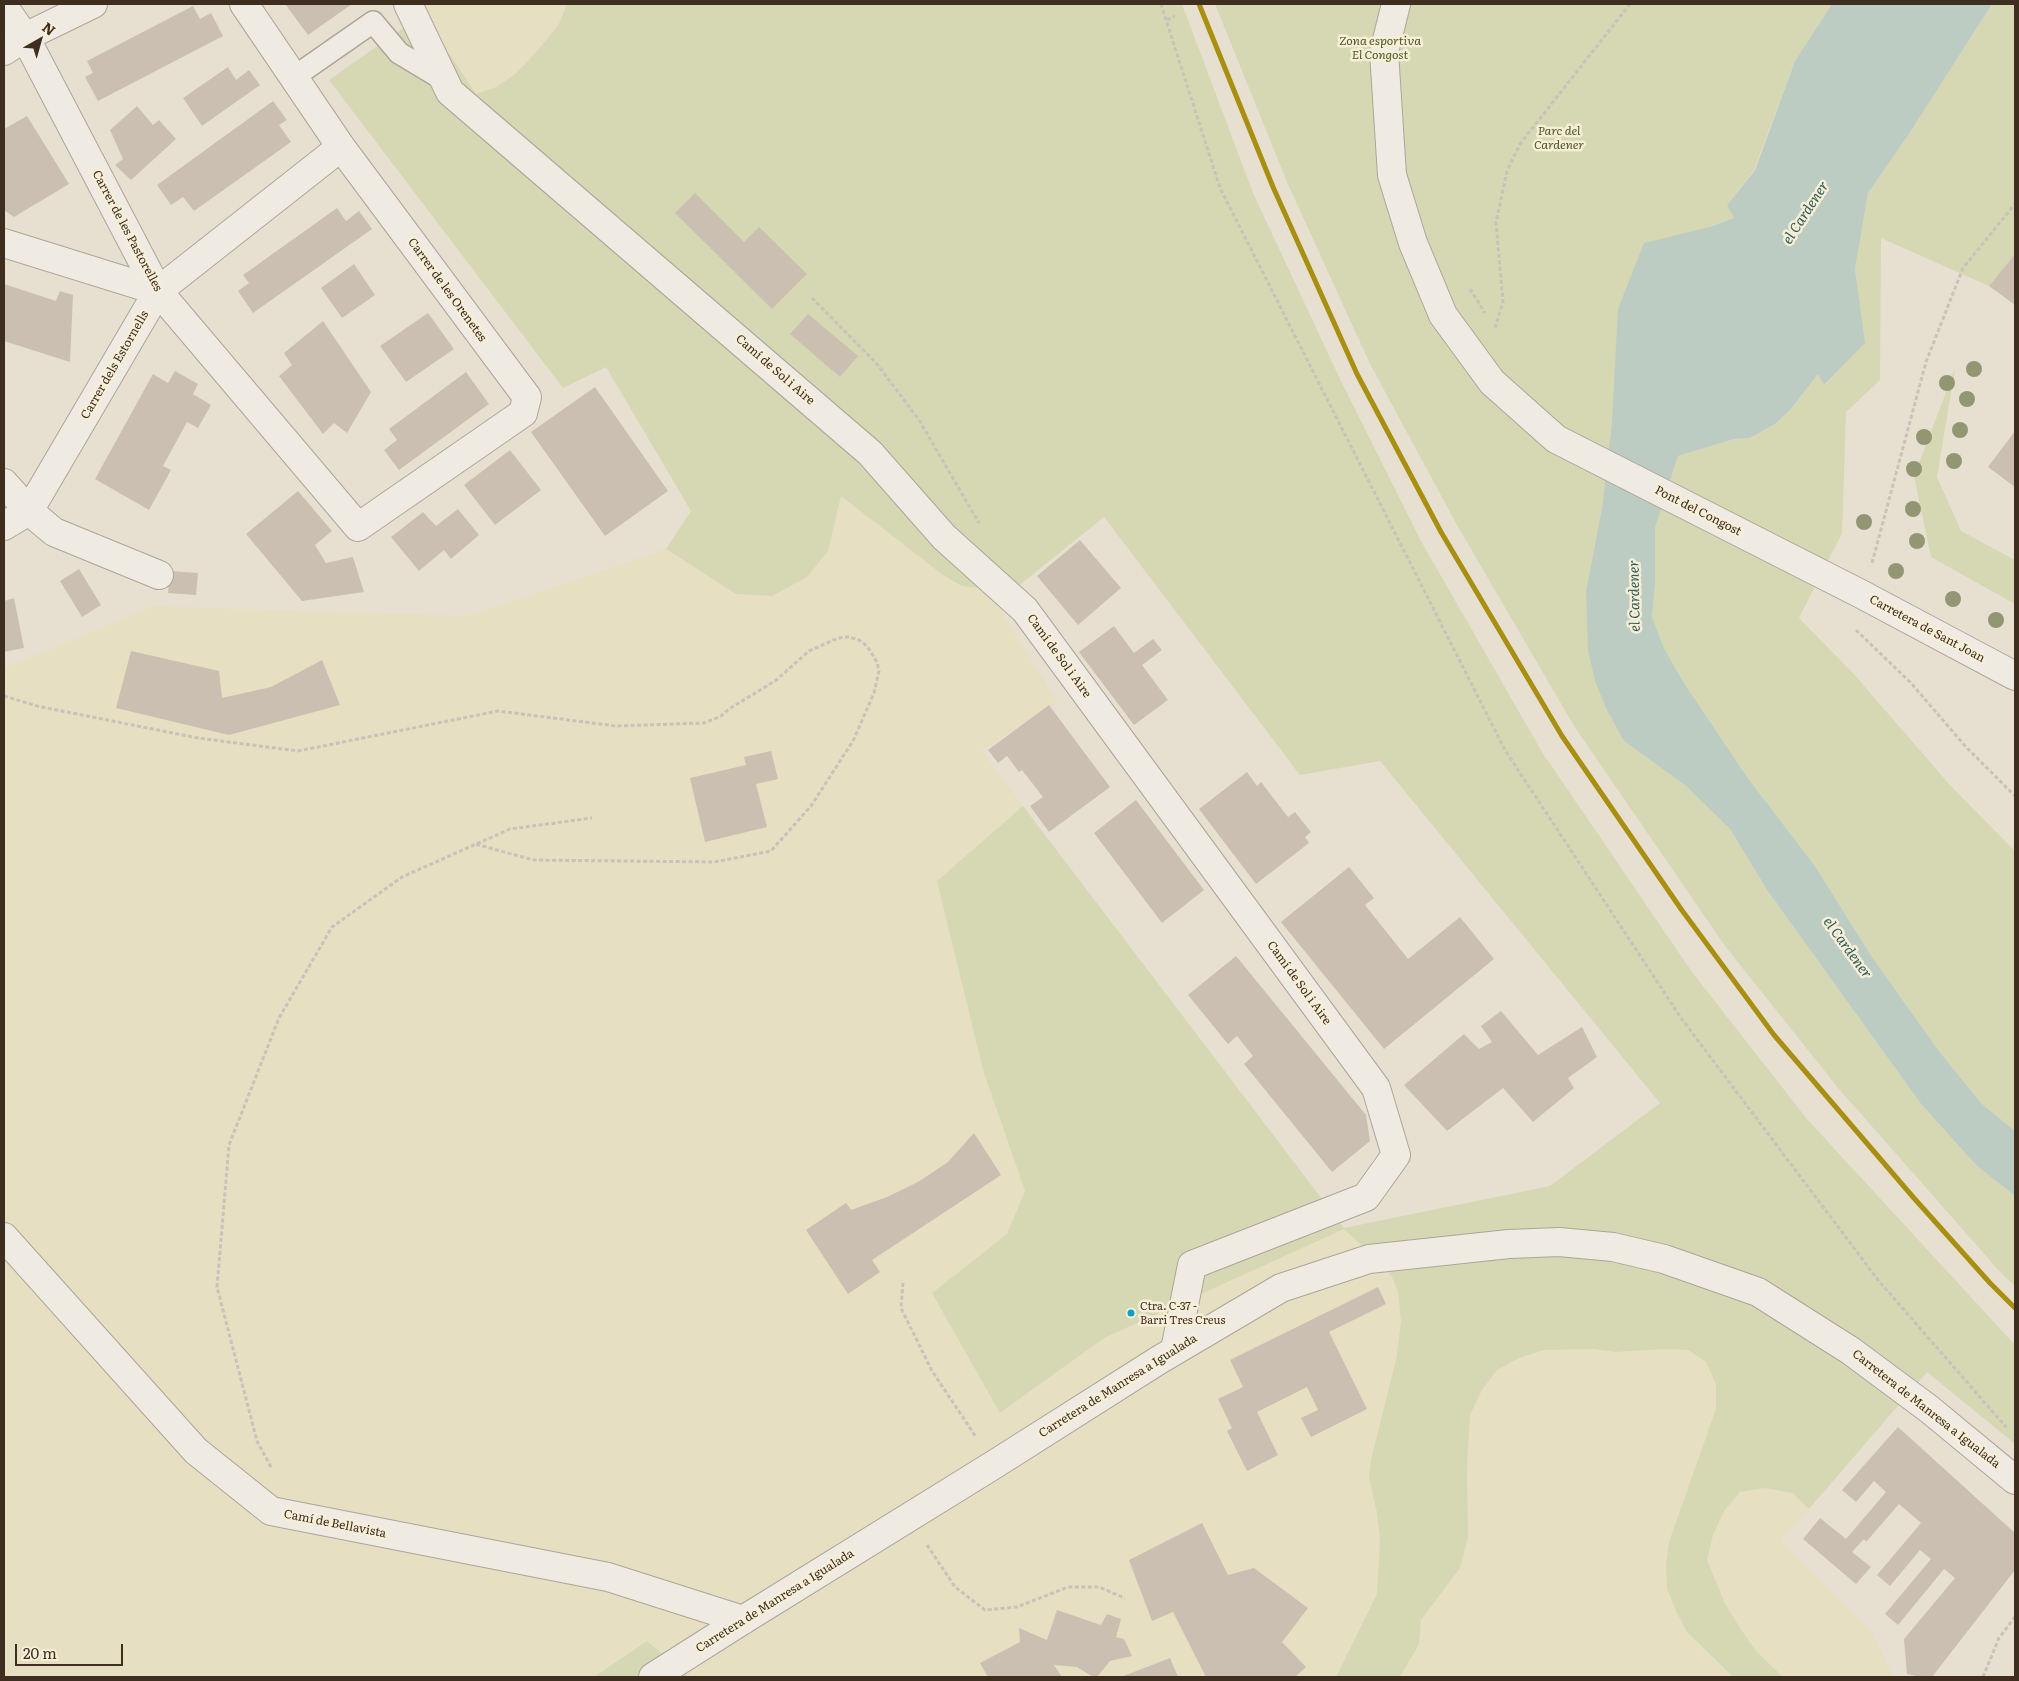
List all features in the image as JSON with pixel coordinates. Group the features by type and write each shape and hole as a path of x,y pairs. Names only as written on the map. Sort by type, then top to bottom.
{"street":[{"path":"14,44 93,4"},
{"name":"Carrer de les Orenetes","path":"244,4 341,147 527,397 523,413 358,527"},
{"name":"Camí de Sol i Aire","path":"408,4 450,92 870,453 944,537 1025,610 1376,1088 1396,1155 1366,1197 1192,1265 1175,1350"},
{"name":"Pont del Congost","path":"1396,4 1384,52 1392,175 1413,243 1443,315 1492,382 1556,439 1839,583"},
{"name":"Carrer de les Pastorelles","path":"4,7 14,44 158,291 358,527"},
{"name":"Carrer dels Estornells","path":"4,526 29,511 158,291 341,147"},
{"path":"4,243 158,291"},
{"path":"4,482 29,511 54,532 159,575"},
{"name":"Carretera de Sant Joan","path":"1839,583 2015,676"},
{"name":"Camí de Bellavista","path":"4,1237 196,1451 271,1512 608,1577 743,1620"},
{"name":"Carretera de Manresa a Igualada","path":"653,1677 1175,1350 1281,1288 1368,1259 1509,1244 1559,1242 1613,1247 1664,1259 1758,1292 1851,1351 1929,1409 2015,1480"}],"lane":[{"path":"294,77 373,22 399,53 444,80"}],"path":[{"path":"1162,4 1220,188 1505,750 1681,1018 1878,1280 2009,1431"},
{"path":"1465,282 1494,328 1502,302 1496,222 1507,172 1520,144 1630,4"},
{"path":"1167,20 1176,16"},
{"path":"1870,570 1926,362 1963,268 2015,204"},
{"path":"812,298 877,364 919,420 982,527"},
{"path":"1850,624 1911,683 1966,746 2015,796"},
{"path":"4,696 37,706 198,738 298,751 498,711 616,726 704,723 721,716 729,708 775,681 809,652 838,638 849,637 859,640 867,646 877,662 879,671 874,693 860,721 853,741 811,806 771,850 714,862 534,860 475,844"},
{"path":"297,1516 257,1441 217,1287 230,1145 279,1018 332,927 402,877 510,829 592,818"},
{"path":"903,1283 901,1308 928,1363 995,1464"},
{"path":"908,1518 955,1586 985,1610 1017,1607 1068,1587 1099,1587 1125,1598"},
{"path":"1983,1677 1999,1638 2015,1617"}],"shaded area":[{"path":"422,4 567,4 558,26 514,75 496,87 476,94 436,34"},
{"path":"841,496 943,575 1012,591 997,604 1058,703 982,751 1023,806 937,881 983,1070 1025,1191 1007,1234 932,1293 1001,1413 1104,1338 1344,1228 1386,1268 1394,1281 1398,1292 1401,1321 1396,1360 1371,1460 1369,1477 1377,1513 1380,1539 1377,1594 1336,1677 689,1677 647,1641 594,1677 4,1677 4,668 153,606 468,616 666,549 736,594 828,551"},
{"path":"1593,1349 1616,1352 1664,1349 1688,1350 1706,1362 1716,1385 1716,1409 1669,1542 1666,1565 1667,1588 1676,1611 1703,1650 1733,1677 1400,1677 1419,1644 1421,1620 1460,1568 1470,1415 1482,1390 1497,1370 1519,1358 1543,1350"},
{"path":"1765,1488 1792,1493 1809,1509 1781,1542 1871,1630 1893,1677 1783,1677 1756,1651 1740,1628 1725,1604 1707,1560 1713,1535 1724,1511 1740,1492"}],"green space":[{"path":"567,4 1182,4 1253,193 1340,379 1421,541 1542,752 1692,972 1807,1119 2015,1345 2015,1444 1927,1372 1809,1509 1792,1493 1765,1488 1740,1492 1724,1511 1713,1535 1707,1560 1725,1604 1740,1628 1756,1651 1783,1677 1733,1677 1687,1632 1667,1588 1666,1565 1669,1542 1716,1409 1716,1385 1706,1362 1688,1350 1664,1349 1616,1352 1593,1349 1544,1350 1519,1358 1497,1370 1482,1390 1470,1415 1467,1465 1468,1537 1460,1568 1421,1620 1419,1644 1400,1677 1336,1677 1377,1594 1380,1539 1377,1513 1369,1477 1371,1460 1396,1360 1401,1321 1398,1292 1386,1268 1344,1229 1104,1338 1000,1413 932,1293 1007,1234 1025,1191 983,1070 937,881 1023,806 1344,1228 1550,1186 1660,1103 1380,761 1300,775 1104,517 1012,591 962,586 943,575 841,496 828,551 807,577 772,596 736,594 666,549 691,511 606,367 563,388 329,80 400,30 428,17 436,34 476,94 496,87 514,75 558,26"},
{"path":"1215,4 1832,4 1795,61 1754,170 1727,205 1735,218 1710,227 1612,421 1602,508 1586,591 1624,741 1686,786 1730,829 1767,890 1921,1104 1977,1166 2015,1196 2015,1286 2001,1273 1839,1089 1725,946 1574,726 1457,525 1370,364 1287,182"},
{"path":"1992,4 2015,4 2015,254 1989,286 1881,238 1880,380 1846,412 1842,533 1799,618 1851,671 1950,785 2015,851 2015,1131 1981,1103 1939,1051 1872,957 1815,866 1747,777 1682,680 1664,648 1652,617 1655,585 1655,528 1678,456 1734,439 1750,438 1775,424 1791,409 1818,374 1825,385 1864,343 1855,269 1868,193 1909,134"},
{"path":"1955,369 1937,477 1961,531 2015,560 2015,604 1931,557 1914,476"},
{"path":"647,1641 689,1677 594,1677"}],"water":[{"name":"el Cardener","path":"1832,4 1992,4 1909,134 1868,193 1855,269 1865,343 1824,385 1818,374 1791,409 1775,424 1750,438 1734,439 1678,456 1655,528 1655,585 1652,617 1664,648 1682,680 1747,777 1815,866 1872,957 1939,1051 1981,1103 2015,1131 2015,1196 1977,1166 1921,1104 1767,890 1730,829 1686,786 1624,741 1607,710 1595,681 1588,650 1586,591 1602,508 1612,421 1618,309 1644,243 1710,227 1734,218 1727,205 1755,170 1795,61"}],"building":[{"path":"285,4 352,4 308,35"},
{"path":"193,6 200,19 211,13 223,36 98,101 85,77 93,73 87,61"},
{"path":"228,67 236,80 249,70 260,85 202,126 183,98"},
{"path":"273,101 287,120 279,125 291,142 194,211 183,197 171,205 157,185"},
{"path":"137,106 153,125 159,120 176,139 131,180 115,165 123,159 110,130"},
{"path":"27,116 69,184 14,217 4,210 4,129"},
{"path":"695,193 744,242 759,227 807,274 772,309 675,213"},
{"path":"337,208 346,221 359,211 372,229 253,313 238,291 249,283 243,275"},
{"path":"2015,254 2015,305 1989,286"},
{"path":"354,264 375,295 342,318 321,288"},
{"path":"4,284 56,301 60,291 73,295 70,362 4,341"},
{"path":"428,313 454,349 406,382 380,346"},
{"path":"808,314 858,356 840,377 790,334"},
{"path":"323,321 371,392 347,433 334,423 323,434 279,376 292,365 284,353"},
{"path":"175,371 198,384 193,394 211,405 198,428 187,422 163,466 171,470 149,510 95,479 153,374 168,383"},
{"path":"466,372 489,404 399,470 384,450 397,440 389,429"},
{"path":"595,387 668,491 605,536 531,432"},
{"path":"2015,431 2015,487 1988,467"},
{"path":"510,450 541,490 495,525 464,485"},
{"path":"298,491 332,531 315,545 326,563 353,557 364,592 302,601 246,534"},
{"path":"458,509 479,535 451,559 444,550 419,571 391,537 423,512 436,526"},
{"path":"1080,540 1121,588 1078,625 1037,576"},
{"path":"79,569 101,605 82,617 60,581"},
{"path":"170,571 198,573 196,595 168,593"},
{"path":"14,598 24,648 4,652 4,601"},
{"path":"1114,626 1134,653 1153,639 1162,650 1142,665 1168,700 1134,725 1079,652"},
{"path":"131,651 219,671 222,698 271,687 322,660 340,705 229,735 116,708"},
{"path":"1049,705 1110,787 1049,832 1030,806 1043,797 1022,770 1019,772 1007,756 998,763 988,750"},
{"path":"771,751 778,779 756,784 767,827 705,842 690,778 746,765 744,757"},
{"path":"1247,772 1257,786 1261,782 1288,817 1295,812 1311,832 1305,837 1309,843 1256,884 1199,809"},
{"path":"1136,800 1204,890 1162,923 1094,833"},
{"path":"1349,867 1374,898 1365,905 1408,959 1460,917 1494,959 1384,1049 1281,922"},
{"path":"1236,956 1366,1115 1370,1141 1332,1172 1244,1064 1253,1056 1237,1036 1228,1044 1188,995"},
{"path":"1501,1011 1538,1055 1582,1027 1597,1057 1568,1078 1574,1088 1533,1122 1503,1088 1447,1131 1404,1085 1464,1034 1479,1049 1492,1042 1481,1026"},
{"path":"974,1133 1001,1175 872,1260 880,1272 848,1294 806,1230 846,1203 851,1210 887,1197 918,1182 948,1162"},
{"path":"1378,1287 1386,1304 1329,1332 1367,1409 1311,1437 1301,1418 1318,1410 1307,1387 1257,1412 1278,1455 1247,1471 1227,1431 1232,1428 1218,1399 1243,1387 1230,1360"},
{"path":"1898,1427 2015,1533 2015,1570 1932,1677 1907,1674 1904,1639 1955,1578 1944,1569 1898,1625 1885,1614 1931,1559 1920,1550 1890,1586 1877,1575 1921,1523 1899,1504 1866,1542 1864,1539 1852,1552 1871,1567 1856,1584 1803,1539 1820,1518 1846,1539 1886,1492 1874,1481 1856,1502 1842,1490"},
{"path":"1202,1523 1228,1575 1254,1568 1308,1608 1282,1642 1306,1667 1295,1677 1206,1677 1173,1612 1152,1621 1129,1560"},
{"path":"1057,1610 1101,1625 1107,1614 1121,1619 1116,1637 1124,1639 1132,1656 1110,1661 1097,1677 1093,1677 1077,1667 1054,1665 1062,1677 988,1677 980,1663 1020,1642 1019,1628 1047,1640"},
{"path":"1170,1658 1178,1677 1121,1677"}],"transit line":[{"path":"1199,4 1273,187 1357,374 1441,532 1562,736 1681,909 1774,1035 1913,1197 2015,1308"}],"place":[{"name":"Ctra. C-37 - Barri Tres Creus","path":"1131,1313"}],"park label":[{"name":"Zona esportiva El Congost","path":"1380,48"},
{"name":"Parc del Cardener","path":"1559,138"}]}
